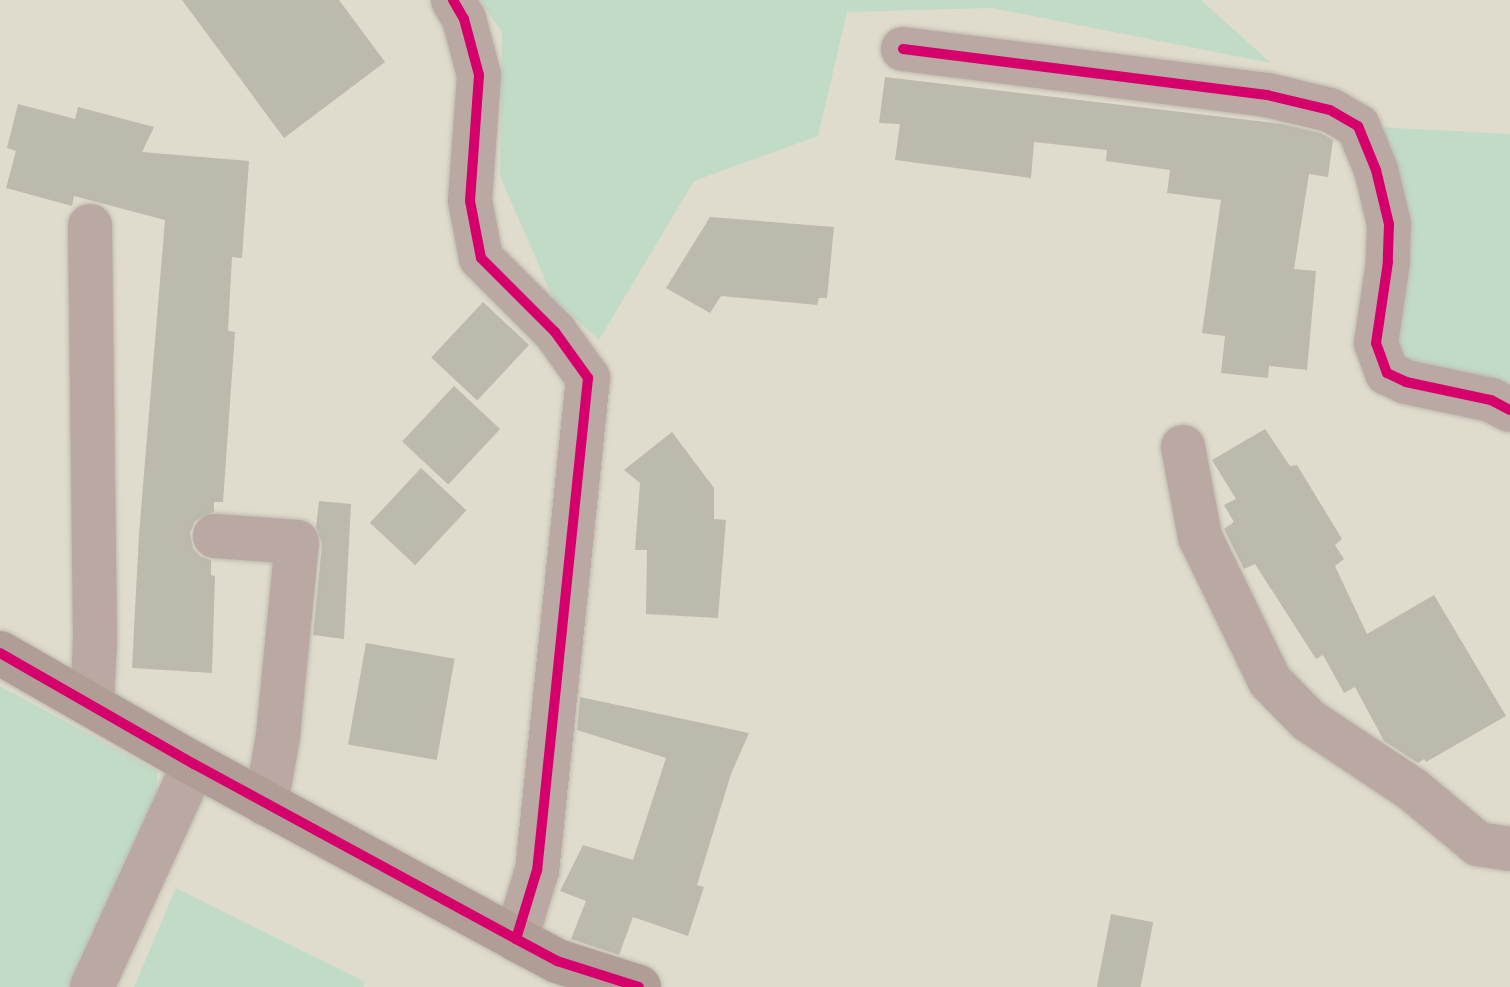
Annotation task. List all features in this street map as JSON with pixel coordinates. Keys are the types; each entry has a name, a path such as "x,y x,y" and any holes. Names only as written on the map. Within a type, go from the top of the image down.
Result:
{"street":[{"path":"453,0 464,19 479,75 470,201 481,258 555,332 588,378 537,870 516,939"},
{"path":"903,49 1267,95 1330,110 1358,126 1376,170 1389,224 1388,262 1376,343 1387,373 1406,382 1491,400 1510,410"},
{"path":"90,226 95,640 92,705"},
{"path":"1183,447 1200,537 1270,681 1308,720 1412,789 1478,844 1510,847 1510,855"},
{"path":"215,536 297,542 278,736 266,804"},
{"path":"0,653 266,804 516,939 553,974 639,987"},
{"path":"92,987 194,764"}],"green space":[{"path":"480,0 1201,0 1271,63 992,8 847,12 818,136 694,181 599,340 553,298 500,176 502,32"},
{"path":"1358,126 1510,134 1510,411 1387,373"},
{"path":"0,686 157,771 157,797 75,987 0,987"},
{"path":"176,888 365,982 363,987 134,987"}],"building":[{"path":"182,0 339,0 385,62 284,138"},
{"path":"885,77 1283,124 1321,133 1333,140 1328,177 1309,174 1294,269 1316,271 1307,370 1269,366 1268,378 1221,373 1225,336 1202,333 1221,200 1167,193 1170,170 1106,161 1107,150 1034,142 1031,178 895,160 900,124 879,123"},
{"path":"18,104 75,119 78,107 154,127 142,152 249,161 242,258 232,257 228,331 235,332 223,502 214,502 214,512 195,521 190,533 193,548 200,556 211,560 211,575 215,576 212,673 132,668 139,534 165,220 74,196 72,206 6,188 16,151 7,148"},
{"path":"710,217 834,227 827,298 819,298 817,305 721,296 710,313 666,288"},
{"path":"483,302 529,345 477,401 431,358"},
{"path":"454,386 500,429 448,485 402,442"},
{"path":"1265,429 1290,466 1297,465 1342,539 1335,545 1344,559 1335,566 1367,634 1434,595 1506,716 1426,762 1424,759 1418,763 1384,741 1355,687 1344,693 1323,655 1316,659 1255,564 1244,569 1224,529 1234,522 1224,505 1236,499 1212,460"},
{"path":"672,432 714,488 714,519 726,520 718,618 646,614 647,550 635,550 640,483 624,470"},
{"path":"421,468 466,510 415,565 370,523"},
{"path":"319,501 351,504 344,639 313,635 322,544 316,527"},
{"path":"366,643 455,659 437,760 348,744"},
{"path":"580,697 749,733 731,774 697,885 704,887 688,936 633,917 619,955 571,939 586,901 560,891 583,845 633,860 666,758 577,730"},
{"path":"1111,914 1153,922 1141,987 1097,987"}],"cycle path":[{"path":"453,0 464,19 479,75 470,201 481,258 555,332 588,378 537,870 516,939"},
{"path":"903,49 1267,95 1330,110 1358,126 1376,170 1389,224 1388,262 1376,343 1387,373 1406,382 1491,400 1510,410"},
{"path":"0,653 194,764 557,961 639,987"}]}
